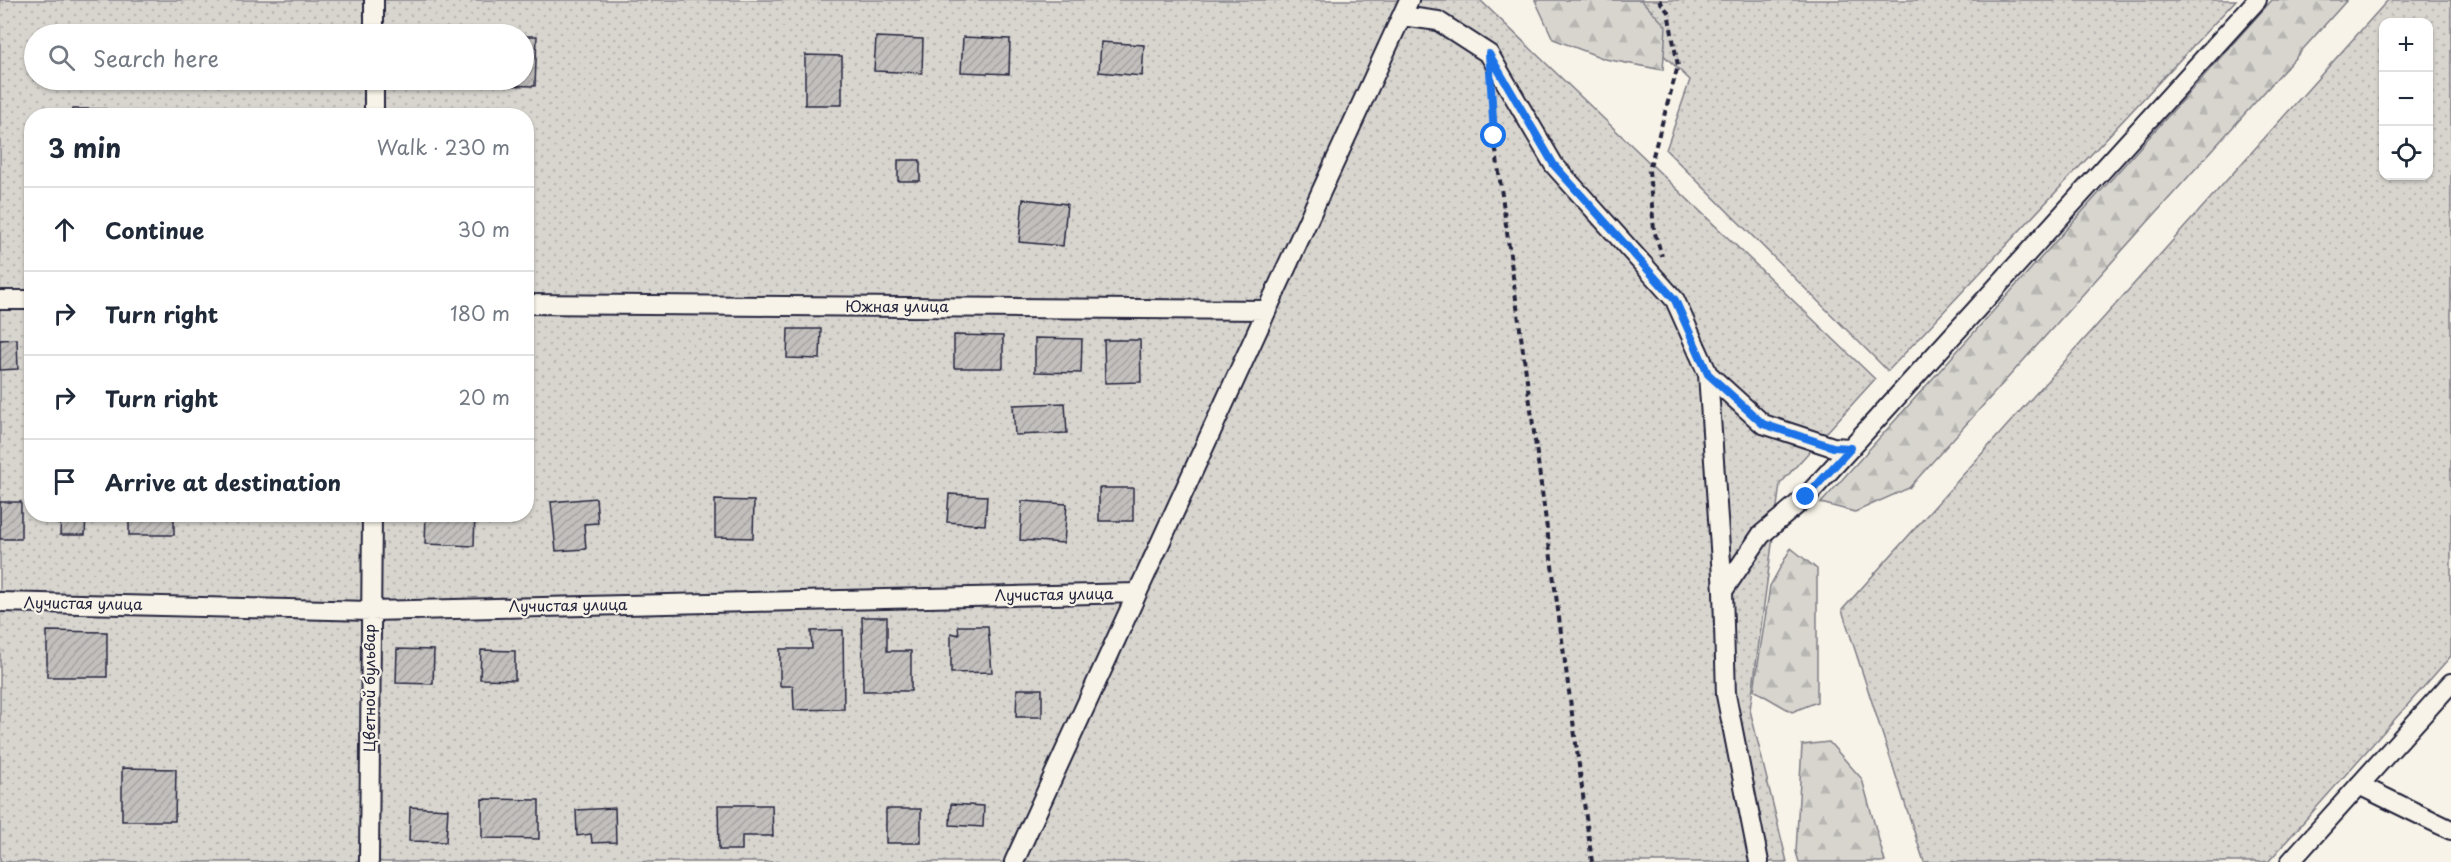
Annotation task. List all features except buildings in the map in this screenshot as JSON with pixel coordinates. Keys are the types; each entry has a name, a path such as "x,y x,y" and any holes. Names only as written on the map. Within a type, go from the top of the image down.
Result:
{"street":[{"path":"374,0 374,24"},
{"path":"1723,591 1761,535 1806,497 2257,0"},
{"path":"1014,862 1405,8 1438,21 1489,54 1554,165 1675,300 1708,374 1723,591 1726,695 1759,862"},
{"path":"374,90 374,108"},
{"path":"0,300 24,300"},
{"name":"Южная улица","path":"534,304 1267,310"},
{"path":"1708,374 1763,424 1833,447 1851,448"},
{"name":"Цветной бульвар","path":"369,862 372,522"},
{"name":"Лучистая улица","path":"0,602 371,611 1137,593"},
{"path":"2290,862 2451,683"},
{"path":"2359,785 2451,830"}],"path":[{"path":"1659,0 1668,12 1678,66 1649,170 1654,230 1663,260"},
{"path":"1491,89 1496,148 1592,862"}],"green space":[{"path":"0,0 1480,0 1875,379 1780,484 1750,710 1787,862 0,862"},
{"path":"1535,0 1641,0 1666,26 1663,70 1605,59 1553,39"},
{"path":"1605,0 2236,0 1888,371 1666,150 1690,80"},
{"path":"2272,0 2347,0 1909,488 1855,512 1821,503"},
{"path":"2388,0 2451,0 2451,656 2268,862 1924,862 1842,610"},
{"path":"1791,548 1817,569 1817,702 1792,712 1754,690 1770,586"},
{"path":"1829,742 1862,779 1885,862 1799,862 1796,852 1802,745"}],"route":[{"path":"1494,136 1489,54 1554,165 1675,300 1708,374 1763,424 1833,447 1851,448 1806,497"}]}
